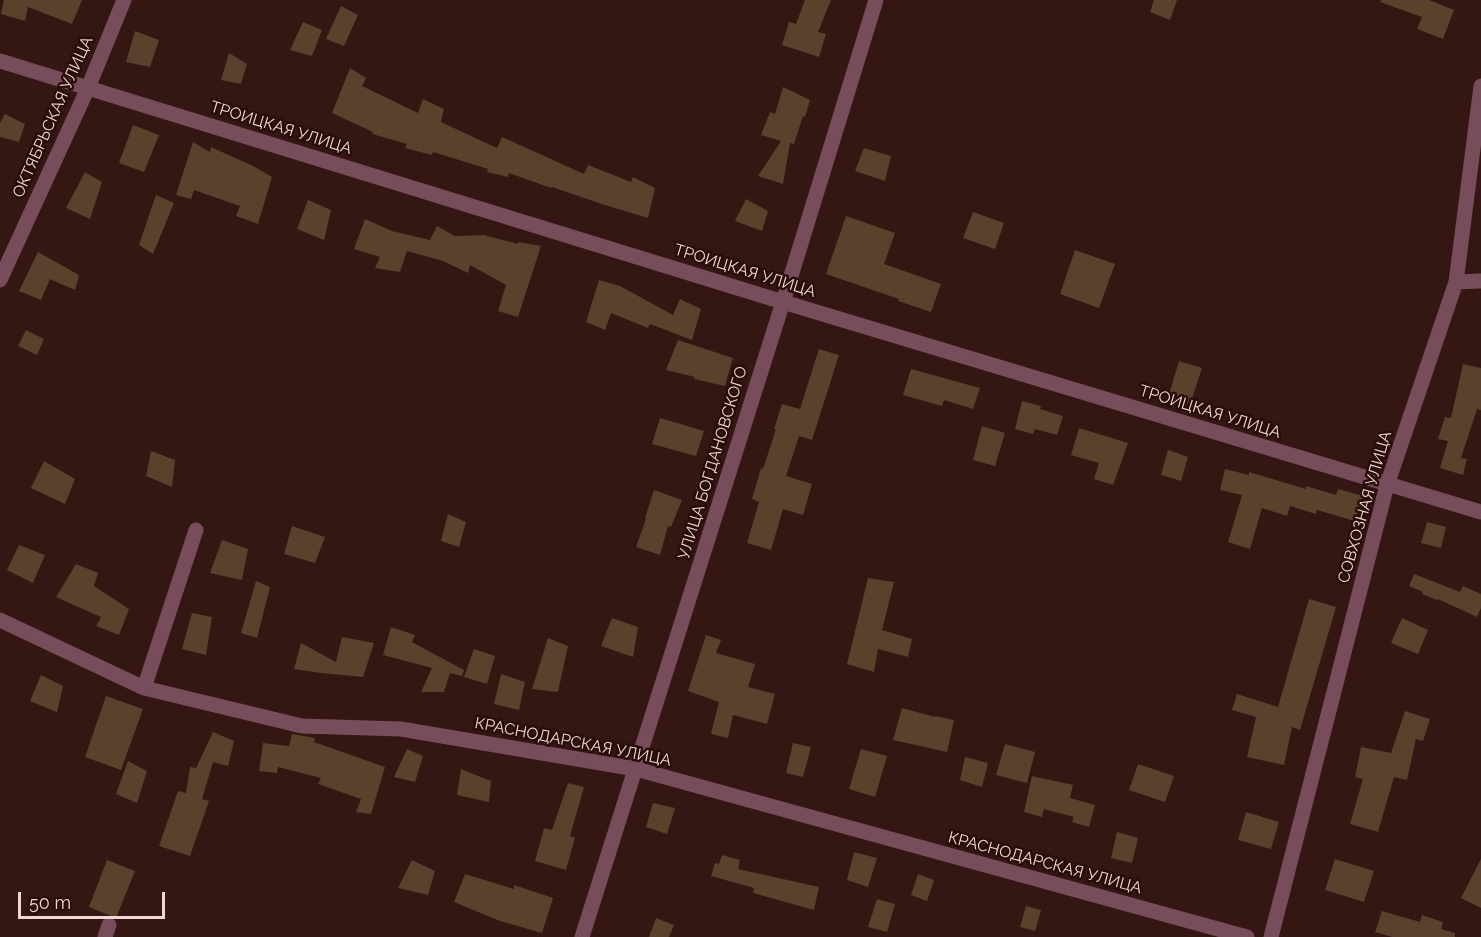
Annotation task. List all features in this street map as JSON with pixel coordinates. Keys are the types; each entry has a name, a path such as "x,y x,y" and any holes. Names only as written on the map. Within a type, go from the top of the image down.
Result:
{"street":[{"name":"ОКТЯБРЬСКАЯ УЛИЦА","path":"0,280 88,88 124,0"},
{"name":"УЛИЦА БОГДАНОВСКОГО","path":"582,937 876,0"},
{"name":"ТРОИЦКАЯ УЛИЦА","path":"0,61 783,302 1481,512"},
{"name":"СОВХОЗНАЯ УЛИЦА","path":"1271,937 1387,485 1456,282 1481,86"},
{"path":"1456,282 1481,281"},
{"path":"144,688 196,530"},
{"name":"КРАСНОДАРСКАЯ УЛИЦА","path":"0,620 144,688 302,726 401,729 636,769 1247,937"}],"building":[{"path":"4,0 82,0 72,24 28,7 25,21 1,14"},
{"path":"805,0 831,0 818,32 826,34 819,57 782,45 789,22 796,24"},
{"path":"1154,0 1177,0 1170,20 1150,12"},
{"path":"1381,0 1429,0 1454,10 1443,39 1417,29 1422,17 1380,2"},
{"path":"341,6 358,15 344,46 326,39"},
{"path":"303,22 322,30 312,56 290,50"},
{"path":"135,31 159,40 150,67 126,62"},
{"path":"229,53 247,64 241,84 221,80"},
{"path":"350,68 366,78 362,86 418,113 423,99 444,109 441,122 497,148 502,137 584,174 588,165 631,182 633,177 655,188 648,218 509,173 508,177 487,172 488,169 433,152 432,155 405,148 407,144 372,134 373,132 332,113"},
{"path":"783,87 810,100 794,144 790,143 783,184 758,176 781,141 761,135 770,112 775,114"},
{"path":"5,114 25,124 19,142 0,137 0,123"},
{"path":"133,125 159,135 144,172 119,163"},
{"path":"193,142 210,152 211,147 272,177 258,224 236,216 240,206 194,190 191,199 176,195"},
{"path":"864,148 891,156 885,181 855,171"},
{"path":"85,172 102,182 90,219 66,208"},
{"path":"156,195 174,203 153,254 139,245"},
{"path":"746,199 768,211 762,231 735,221"},
{"path":"308,200 331,210 324,240 297,229"},
{"path":"973,212 1004,223 995,249 963,238"},
{"path":"846,216 895,233 884,264 941,284 931,312 826,274"},
{"path":"365,219 392,231 430,240 437,226 455,236 484,235 518,244 518,242 541,246 518,317 498,311 506,285 470,265 468,273 443,261 407,251 400,272 375,268 380,257 354,249"},
{"path":"1075,250 1115,264 1099,308 1060,294"},
{"path":"38,252 79,275 75,290 50,279 41,300 19,291"},
{"path":"599,280 620,286 673,315 680,299 701,309 692,340 650,324 648,328 611,313 605,330 586,322"},
{"path":"26,330 44,339 37,355 18,346"},
{"path":"678,340 733,358 725,386 666,370"},
{"path":"819,349 839,355 812,440 799,436 786,476 812,484 803,515 783,509 771,550 747,543 759,502 752,499 776,429 774,429 782,404 800,409"},
{"path":"1179,361 1202,368 1190,405 1168,398"},
{"path":"1463,364 1481,368 1481,410 1477,409 1461,458 1467,459 1463,475 1440,468 1448,441 1438,439 1445,417 1451,418"},
{"path":"911,369 980,388 973,409 944,400 942,406 903,395"},
{"path":"1022,401 1041,406 1040,409 1063,416 1057,435 1035,429 1033,434 1015,429"},
{"path":"660,418 704,431 696,456 652,444"},
{"path":"982,426 1005,433 995,466 973,460"},
{"path":"1079,428 1128,443 1113,485 1094,479 1099,463 1071,455"},
{"path":"1168,450 1188,457 1181,481 1161,475"},
{"path":"151,451 175,460 172,487 146,476"},
{"path":"44,461 75,479 65,504 31,488"},
{"path":"1225,469 1249,475 1249,472 1306,489 1306,486 1336,495 1338,489 1363,496 1355,521 1317,510 1316,514 1290,506 1287,516 1262,508 1250,549 1228,542 1242,495 1220,490"},
{"path":"654,490 682,500 671,527 668,526 660,555 636,547"},
{"path":"448,514 466,522 459,547 441,541"},
{"path":"1427,522 1446,527 1441,548 1421,543"},
{"path":"292,526 325,537 315,563 284,554"},
{"path":"222,540 248,549 242,580 210,573"},
{"path":"19,545 45,555 33,583 7,570"},
{"path":"76,564 98,573 94,586 129,609 119,635 96,626 101,617 56,597"},
{"path":"1414,574 1460,592 1463,586 1481,594 1481,608 1477,617 1422,594 1423,592 1409,586"},
{"path":"868,578 894,582 882,630 912,639 908,657 878,649 874,672 847,664"},
{"path":"256,581 270,587 257,638 241,633"},
{"path":"1309,599 1336,607 1300,730 1292,727 1284,765 1247,757 1256,717 1232,710 1237,694 1278,707"},
{"path":"192,613 212,617 206,655 182,649"},
{"path":"612,618 638,627 633,657 601,646"},
{"path":"1402,618 1428,630 1418,654 1391,643"},
{"path":"391,627 415,635 412,642 464,670 462,676 450,673 444,692 421,692 432,668 383,655"},
{"path":"706,635 721,640 716,653 755,664 748,687 775,694 767,724 733,715 728,738 711,734 719,702 688,691"},
{"path":"342,637 374,643 363,677 294,669 301,643 336,662"},
{"path":"548,638 568,646 558,692 532,689"},
{"path":"474,649 495,656 487,684 464,677"},
{"path":"501,674 525,682 519,710 494,704"},
{"path":"41,675 63,686 57,712 30,701"},
{"path":"106,696 143,709 121,770 85,757"},
{"path":"902,708 954,720 947,752 893,740"},
{"path":"1405,711 1430,719 1423,741 1416,739 1407,780 1394,777 1378,832 1350,824 1363,779 1355,777 1361,747 1391,753"},
{"path":"213,732 234,741 228,766 213,762 202,799 209,801 190,856 159,846 178,791 186,793 190,767 196,768"},
{"path":"292,734 315,738 314,742 385,767 371,814 356,812 361,799 318,784 321,778 278,767 277,773 259,771 263,743 289,746"},
{"path":"793,743 811,747 803,777 786,773"},
{"path":"1005,744 1035,752 1027,783 996,775"},
{"path":"407,749 423,756 415,782 394,777"},
{"path":"861,749 887,756 875,797 849,789"},
{"path":"965,757 988,763 982,787 960,780"},
{"path":"128,761 147,771 137,803 116,794"},
{"path":"1138,764 1174,776 1165,802 1129,790"},
{"path":"461,769 491,781 489,802 457,795"},
{"path":"1032,776 1073,785 1070,798 1095,805 1089,827 1072,822 1074,817 1044,809 1042,817 1024,812"},
{"path":"568,783 584,787 570,836 575,838 566,870 535,861 544,828 552,830"},
{"path":"653,803 675,808 667,834 646,827"},
{"path":"1246,812 1279,822 1271,849 1238,840"},
{"path":"1117,832 1138,838 1132,863 1111,858"},
{"path":"854,852 877,858 868,887 847,880"},
{"path":"722,855 740,860 738,869 819,887 814,910 753,893 754,888 711,876 715,863 719,864"},
{"path":"1335,859 1374,871 1364,902 1325,890"},
{"path":"1481,859 1481,908 1461,898"},
{"path":"107,860 135,871 116,918 89,907"},
{"path":"412,860 435,871 428,895 398,888"},
{"path":"465,874 514,889 514,885 553,898 542,933 500,921 454,902"},
{"path":"918,874 934,880 927,901 911,895"},
{"path":"877,899 895,904 887,932 868,927"},
{"path":"1026,906 1041,910 1035,931 1020,927"},
{"path":"1382,911 1420,922 1422,915 1443,922 1441,929 1455,933 1455,937 1392,937 1375,932"},
{"path":"656,918 674,925 669,937 649,937"}]}
